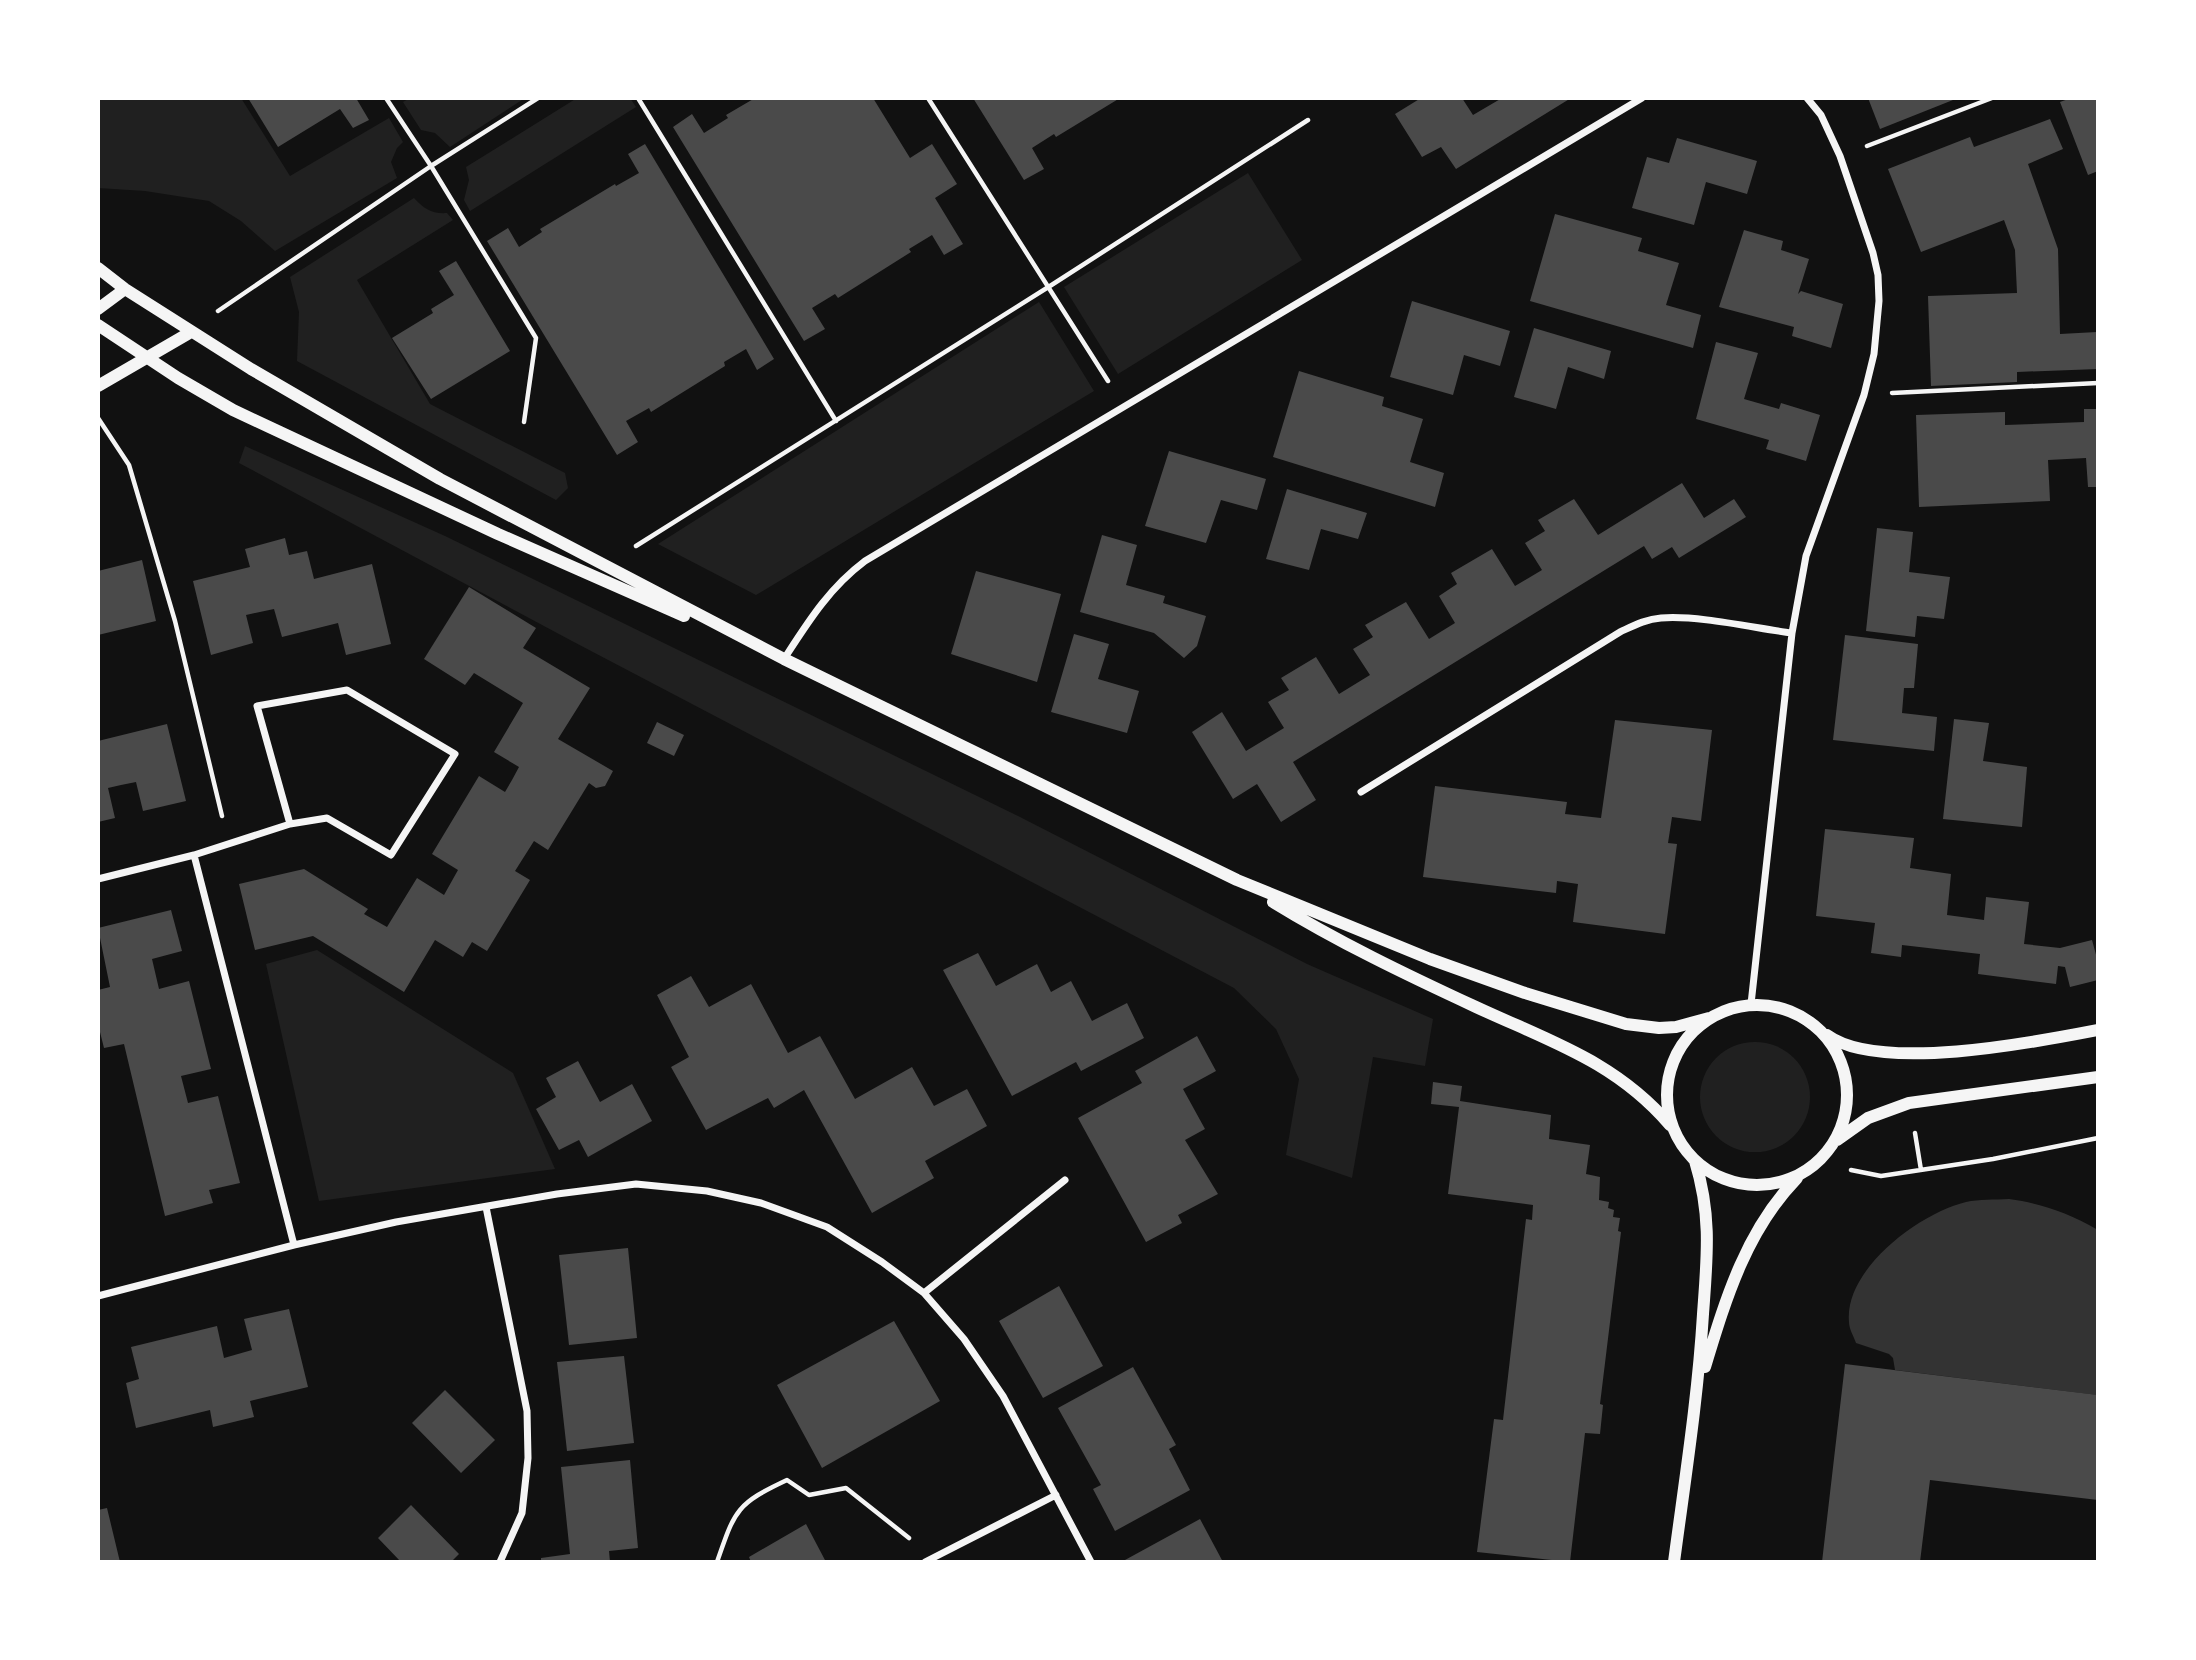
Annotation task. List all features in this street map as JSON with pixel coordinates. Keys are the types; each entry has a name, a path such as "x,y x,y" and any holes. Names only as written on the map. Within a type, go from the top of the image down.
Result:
{"street":[{"path":"784,659 814,610 828,593 866,561 1642,98"},
{"path":"1751,1004 1792,633 1806,556 1864,395 1877,330 1878,275 1873,253 1840,156 1821,115 1807,98"},
{"path":"98,268 191,332 428,472 784,659 1237,880 1430,959 1525,993 1626,1024 1659,1028 1684,1025 1751,1004 1772,1006 1792,1012 1844,1045 1881,1052 1982,1049 2098,1030"},
{"path":"98,309 125,289"},
{"path":"98,325 147,359 233,410 486,528 784,659"},
{"path":"98,386 191,332"},
{"path":"1361,792 1620,632 1640,623 1660,618 1682,618 1792,633"},
{"path":"98,879 194,855 290,824 327,818 391,855 455,754 347,690 257,706 290,824"},
{"path":"194,855 294,1245"},
{"path":"1237,880 1365,955 1602,1065 1641,1095 1674,1129"},
{"path":"1709,1018 1686,1038 1671,1067 1666,1098 1674,1129 1685,1149 1695,1160 1719,1177 1747,1184 1776,1183 1803,1172"},
{"path":"1818,1029 1833,1046 1846,1078 1845,1112 1832,1144"},
{"path":"1698,1391 1723,1308 1741,1261 1769,1210 1832,1144 1868,1118 1909,1103 2098,1077"},
{"path":"1674,1562 1698,1391 1709,1228 1705,1196 1695,1160"},
{"path":"924,1293 1065,1180"},
{"path":"98,1296 294,1245 396,1222 557,1194 636,1184 708,1191 761,1203 827,1227 924,1293 964,1339 1003,1396 1091,1562"},
{"path":"486,1207 527,1411 528,1458 522,1513 500,1562"},
{"path":"925,1562 1056,1494"}],"path":[{"path":"386,98 431,166 536,338 524,422"},
{"path":"191,332 211,315 431,166 538,98"},
{"path":"638,98 836,421"},
{"path":"928,98 1124,406"},
{"path":"1840,156 1992,98"},
{"path":"605,565 1050,286 1308,120"},
{"path":"1864,395 2098,383"},
{"path":"98,418 129,465 175,621 228,844"},
{"path":"1881,1176 1993,1159 2098,1138"},
{"path":"717,1562 724,1539 744,1504 788,1480 809,1495 846,1488 934,1557"}],"shaded area":[{"path":"98,98 241,98 290,176 389,118 403,142 391,162 397,178 275,251 241,221 209,201 145,191 98,188"},
{"path":"410,98 525,98 450,147 435,133 421,130 403,102"},
{"path":"577,98 630,98 636,107 470,211 464,200 469,180 466,167"},
{"path":"1248,173 1302,260 1118,374 1064,287"},
{"path":"414,198 429,210 447,213 453,220 357,280 430,404 565,473 568,488 556,500 297,361 299,312 290,277"},
{"path":"1039,302 1094,391 756,595 658,544"},
{"path":"245,446 445,536 1020,817 1307,964 1433,1019 1425,1066 1373,1057 1352,1178 1286,1155 1299,1079 1276,1029 1234,988 239,463"},
{"path":"317,950 513,1073 555,1169 319,1201 266,964"},
{"path":"1755,1042 1776,1046 1794,1058 1806,1076 1810,1097 1806,1118 1794,1136 1776,1148 1755,1152 1734,1148 1716,1136 1704,1118 1700,1097 1704,1076 1716,1058 1734,1046"},
{"path":"2009,1199 2055,1210 2098,1230 2097,1395 1895,1370 1893,1358 1889,1354 1856,1343 1849,1325 1851,1302 1859,1282 1888,1246 1907,1231 1948,1208 1971,1201"}],"building":[{"path":"248,98 356,98 369,120 353,128 340,109 278,147"},
{"path":"755,98 873,98 910,158 932,144 957,184 935,198 963,244 944,255 932,235 909,249 911,252 838,298 835,294 812,308 825,329 804,341 673,127 692,114 704,133 728,118 726,115"},
{"path":"973,98 1120,98 1056,137 1054,134 1032,148 1044,169 1024,180"},
{"path":"1421,98 1462,98 1473,115 1502,98 1571,98 1456,169 1441,147 1422,157 1395,114"},
{"path":"1868,98 1958,98 1880,129"},
{"path":"2071,98 2098,98 2098,171 2088,175 2060,102"},
{"path":"2050,119 2063,149 2028,164 2058,249 2060,334 2097,332 2098,369 2017,372 2017,382 1931,386 1928,296 2017,293 2015,250 2004,220 1921,252 1888,169 1970,137 1974,147"},
{"path":"1677,138 1757,161 1747,194 1706,182 1694,225 1632,208 1647,157 1669,163"},
{"path":"645,144 774,359 757,370 746,349 724,362 725,366 651,412 649,408 626,421 638,442 617,455 487,241 508,228 519,247 542,232 540,229 615,184 616,186 639,173 628,154"},
{"path":"1555,214 1642,238 1638,251 1679,263 1666,305 1701,315 1693,348 1530,301"},
{"path":"1744,230 1783,241 1781,250 1809,259 1798,294 1801,291 1843,304 1831,348 1792,336 1794,327 1719,307"},
{"path":"456,261 510,351 431,399 392,338 433,313 431,309 454,295 439,271"},
{"path":"1412,301 1510,331 1500,366 1464,355 1453,395 1390,377"},
{"path":"1534,328 1611,351 1604,379 1568,367 1556,409 1514,397"},
{"path":"1716,342 1758,353 1744,399 1779,409 1781,403 1820,415 1806,461 1766,449 1769,440 1696,419"},
{"path":"1299,371 1384,397 1382,406 1423,419 1410,462 1444,473 1435,507 1273,457"},
{"path":"2084,409 2098,409 2098,487 2088,487 2086,458 2048,460 2050,501 1919,507 1916,415 2005,412 2005,425 2084,422"},
{"path":"1169,451 1266,479 1257,510 1221,500 1206,543 1145,526"},
{"path":"1682,483 1704,518 1734,499 1746,517 1679,558 1672,547 1652,559 1644,546 1293,762 1316,800 1281,822 1257,784 1233,799 1192,732 1222,712 1246,751 1284,728 1268,702 1289,690 1281,678 1316,657 1339,694 1370,675 1353,649 1373,637 1365,625 1406,602 1429,639 1455,623 1439,596 1457,584 1451,573 1492,549 1515,586 1542,570 1525,543 1545,531 1538,520 1574,499 1598,535"},
{"path":"1287,489 1367,513 1358,539 1321,529 1309,570 1266,559"},
{"path":"1877,528 1913,532 1909,572 1950,577 1944,619 1917,616 1915,637 1866,631"},
{"path":"1102,535 1137,545 1126,585 1165,596 1163,603 1206,616 1197,646 1184,658 1154,633 1080,612"},
{"path":"285,538 289,555 307,551 314,579 372,564 391,644 346,655 338,623 282,637 274,609 246,615 253,643 211,655 193,581 250,567 245,549"},
{"path":"142,560 156,621 98,635 98,571"},
{"path":"976,571 1061,594 1037,682 951,654"},
{"path":"469,587 536,628 523,648 590,688 558,739 613,771 605,786 596,788 589,783 548,850 534,841 515,871 530,880 487,951 472,942 463,957 435,940 404,992 313,936 255,950 239,884 304,869 368,909 364,914 387,927 417,878 444,895 458,870 432,854 479,776 505,792 519,767 494,752 523,703 474,673 465,685 424,659"},
{"path":"1074,634 1109,644 1098,679 1139,691 1127,733 1051,712"},
{"path":"1845,635 1918,644 1914,688 1904,688 1902,713 1937,717 1934,751 1833,740"},
{"path":"1954,719 1989,723 1983,761 2027,767 2022,827 1943,819"},
{"path":"1615,720 1712,730 1701,821 1672,817 1668,843 1677,844 1665,934 1573,922 1578,884 1557,881 1556,893 1423,877 1435,786 1567,802 1565,814 1601,818"},
{"path":"657,722 684,735 674,756 647,743"},
{"path":"167,724 186,801 143,811 136,782 108,788 115,818 98,822 98,741"},
{"path":"1825,829 1914,838 1910,868 1951,874 1947,915 1984,920 1986,897 2029,902 2024,944 2060,948 2092,940 2098,962 2098,980 2070,987 2065,967 2058,966 2056,984 1978,974 1980,954 1902,945 1901,957 1871,953 1875,923 1816,916"},
{"path":"171,910 182,951 152,959 159,989 189,981 211,1069 181,1076 188,1103 218,1096 240,1183 209,1190 213,1203 165,1216 124,1044 104,1048 98,1024 98,990 110,987 98,928"},
{"path":"978,953 996,986 1037,964 1051,992 1071,981 1092,1021 1127,1003 1144,1038 1081,1071 1076,1062 1012,1096 943,970"},
{"path":"691,976 709,1007 751,984 788,1053 820,1036 855,1099 912,1067 934,1106 967,1089 987,1126 925,1161 934,1178 872,1213 804,1090 774,1108 768,1098 706,1130 671,1067 689,1057 657,995"},
{"path":"1197,1036 1216,1071 1183,1089 1205,1129 1185,1140 1218,1194 1178,1215 1182,1223 1146,1242 1078,1118 1142,1083 1135,1071"},
{"path":"578,1061 600,1102 632,1084 652,1121 588,1157 579,1140 559,1150 536,1109 556,1097 546,1078"},
{"path":"1433,1082 1462,1086 1460,1101 1551,1115 1549,1139 1590,1145 1586,1174 1600,1177 1599,1200 1609,1202 1608,1208 1614,1210 1613,1217 1620,1218 1618,1231 1621,1232 1600,1404 1603,1405 1600,1434 1585,1433 1570,1562 1477,1552 1494,1419 1503,1420 1526,1219 1532,1220 1533,1205 1448,1194 1459,1107 1431,1104"},
{"path":"628,1248 637,1338 569,1345 559,1255"},
{"path":"1059,1286 1103,1366 1043,1398 999,1321"},
{"path":"289,1309 308,1387 250,1401 254,1417 213,1427 210,1410 136,1428 126,1383 139,1379 131,1347 217,1326 224,1358 252,1350 244,1319"},
{"path":"894,1321 940,1401 822,1468 777,1385"},
{"path":"624,1356 634,1443 567,1451 557,1362"},
{"path":"1845,1364 2098,1395 2098,1500 1930,1480 1920,1562 1822,1562"},
{"path":"1133,1367 1176,1445 1169,1449 1190,1490 1115,1531 1093,1489 1101,1485 1058,1408"},
{"path":"445,1390 495,1440 461,1473 412,1423"},
{"path":"630,1460 638,1548 609,1551 610,1562 541,1562 541,1558 570,1554 561,1467"},
{"path":"411,1505 459,1554 451,1562 401,1562 378,1538"},
{"path":"107,1508 120,1562 98,1562 98,1510"},
{"path":"1200,1519 1223,1562 1126,1562 1125,1560"},
{"path":"806,1524 826,1562 751,1562 749,1557"}]}
